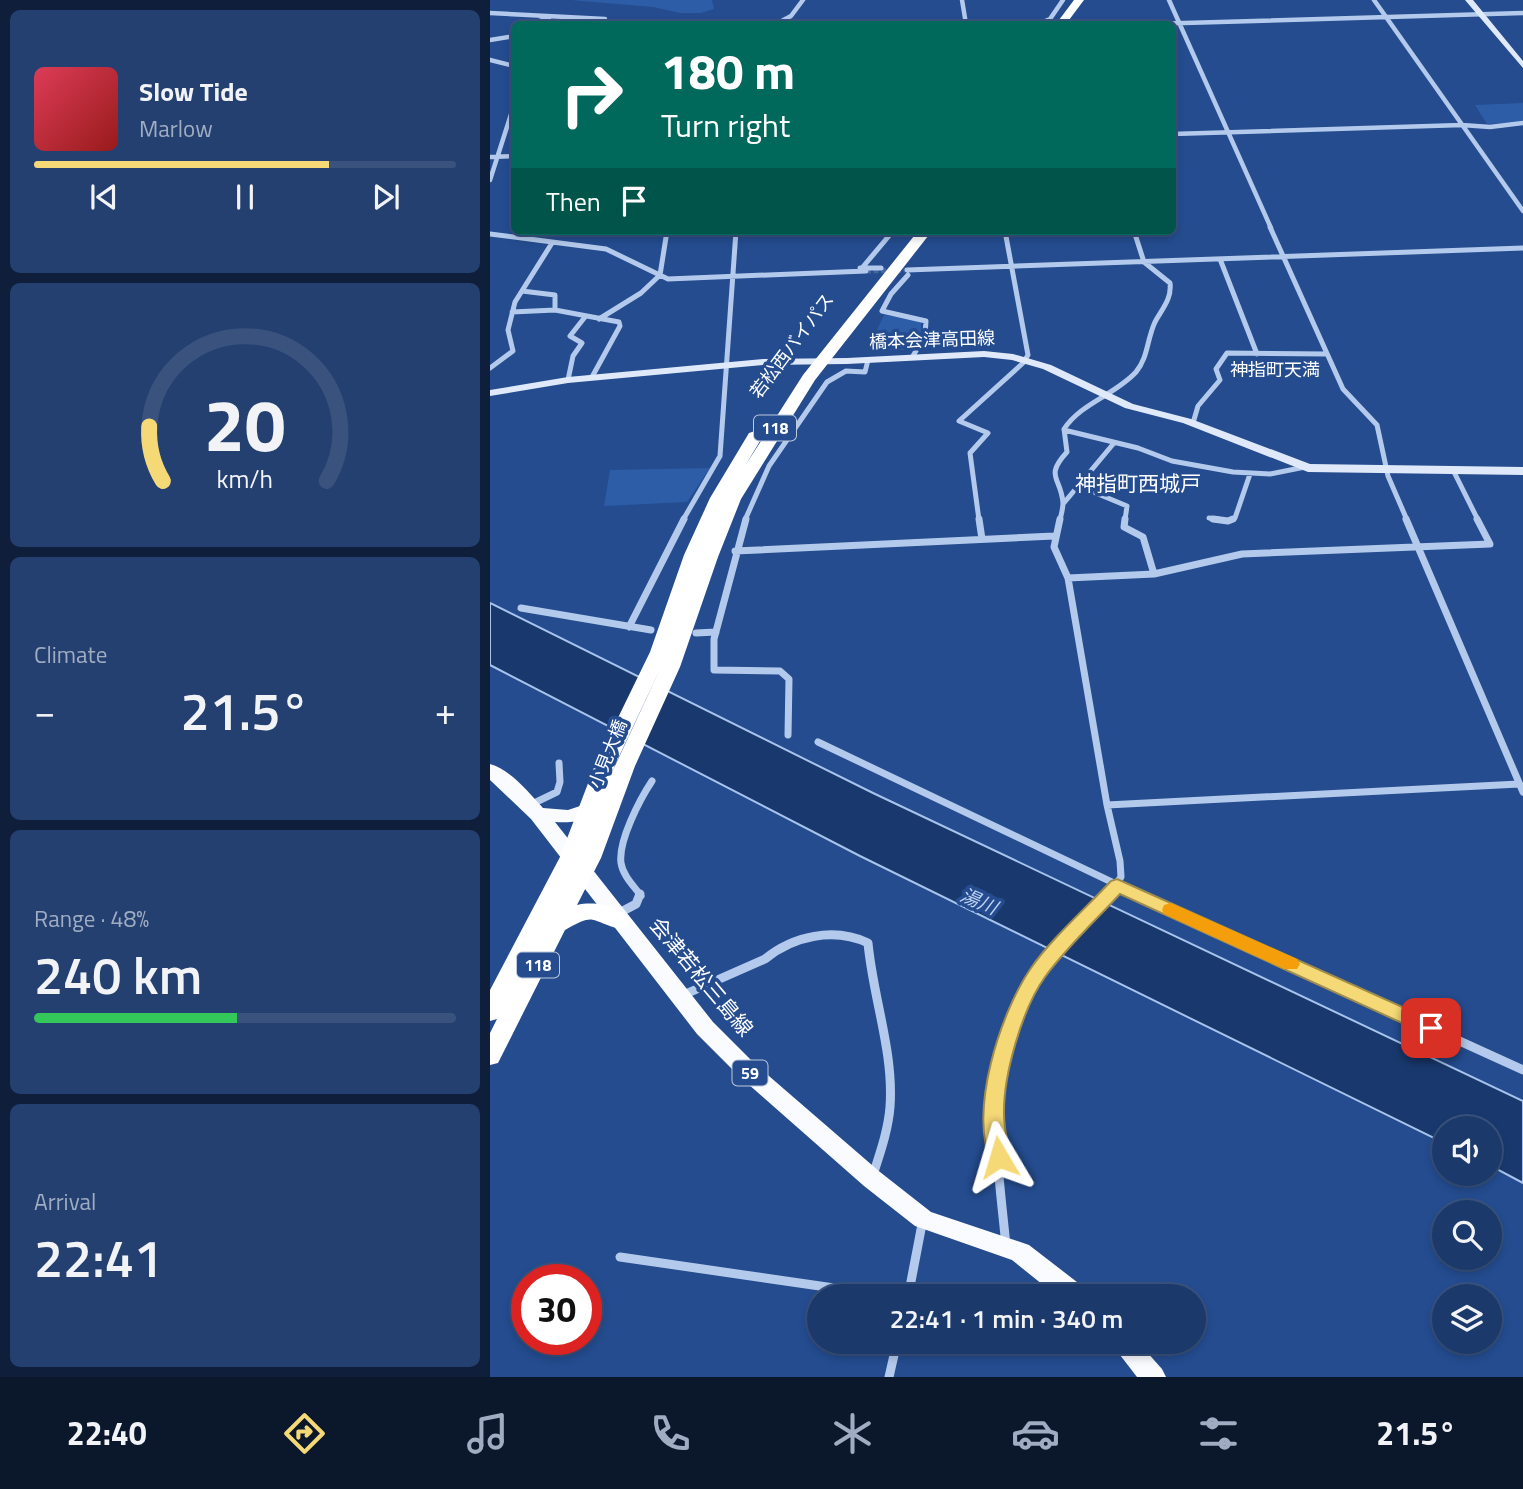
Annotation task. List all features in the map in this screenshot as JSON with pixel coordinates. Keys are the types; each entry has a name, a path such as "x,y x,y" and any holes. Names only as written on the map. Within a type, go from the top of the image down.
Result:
{"highway":[{"path":"1063,21 1079,0"},
{"path":"1074,21 1089,0"},
{"name":"若松西バイパス","path":"668,652 693,555 718,498 758,432 815,361 875,270 907,235"},
{"name":"若松西バイパス","path":"875,270 920,235"},
{"name":"小見大橋","path":"577,865 615,765 668,652"},
{"name":"小見大橋","path":"577,865 589,809 615,765"},
{"name":"118","path":"490,1056 559,924 577,865"},
{"name":"118","path":"490,1012 577,865"},
{"path":"559,924 577,912 592,910 606,912 617,918"}],"main road":[{"path":"1469,0 1523,66"},
{"name":"橋本会津高田線","path":"490,393 592,377 728,365 977,353 1026,359 1063,373 1137,409 1193,423 1305,467 1523,471"},
{"name":"会津若松三島線","path":"490,770 533,810 705,1028 747,1070 872,1179 923,1219 1006,1246 1046,1270 1062,1284"},
{"path":"533,810 570,817 589,809"},
{"path":"1133,1354 1153,1377"}],"street":[{"path":"782,21 791,16 803,0"},
{"path":"962,0 966,21"},
{"path":"1045,21 1050,19 1063,0"},
{"path":"1169,0 1343,389 1377,425 1387,470 1523,792"},
{"path":"1374,0 1523,211"},
{"path":"490,13 605,21"},
{"path":"1179,24 1523,13"},
{"path":"539,21 553,16"},
{"path":"490,41 497,37 511,36"},
{"path":"490,60 511,65"},
{"path":"490,180 511,115"},
{"path":"1176,134 1462,125 1490,127 1523,123"},
{"path":"490,157 511,156"},
{"path":"490,234 606,249 668,279 734,274 875,270 907,272 1523,248"},
{"path":"538,240 539,235"},
{"path":"598,319 641,293 660,275 666,235"},
{"path":"628,627 671,541 719,458 736,235"},
{"path":"875,270 891,235"},
{"path":"982,539 970,453 988,433 959,421 1026,359 1026,340 1006,235"},
{"path":"1064,430 1079,414 1108,396 1137,371 1147,357 1150,334 1171,295 1170,283 1144,262 1135,235"},
{"path":"490,368 513,351 508,330 512,312 552,243"},
{"path":"1220,259 1257,354"},
{"path":"907,272 882,311 926,321 925,335 913,356"},
{"path":"522,291 555,295 555,310"},
{"path":"512,312 555,310 620,324 592,377"},
{"path":"568,380 572,356 582,343 569,336 585,317"},
{"path":"1193,423 1198,407 1220,380 1216,369 1224,355 1327,354"},
{"path":"788,735 789,679 785,673 714,670 716,632 735,551 757,492 777,452 827,382 846,371 865,372 868,359"},
{"path":"1064,430 1150,451 1172,461 1250,474 1270,474 1305,467"},
{"path":"1063,504 1053,473 1056,463 1067,452 1064,430"},
{"path":"1006,1246 994,1115 995,1093 1009,1031 1027,988 1038,972 1117,885 1121,877 1068,578 1054,547 1054,536 1063,504 1114,443"},
{"path":"1068,578 1154,574 1242,554 1490,544 1453,470"},
{"path":"1209,518 1235,518 1250,474"},
{"path":"1079,486 1127,506 1124,527 1143,537 1154,574"},
{"path":"735,551 1054,536"},
{"path":"521,607 651,630"},
{"path":"696,632 716,632"},
{"path":"818,742 1117,885 1523,1070"},
{"path":"533,810 559,791 562,784 559,763"},
{"path":"617,918 640,899 641,895 627,877 621,858 645,791 652,781"},
{"path":"1107,805 1519,784"},
{"path":"680,996 765,959 774,949 785,944 832,934 860,938 868,943 871,979 889,1060 890,1108 885,1137 872,1179"},
{"path":"910,1284 923,1219"},
{"path":"620,1257 807,1284"},
{"path":"889,1377 894,1354"}],"shaded area":[{"path":"571,0 712,0 714,9 701,13 680,13 653,7"},
{"path":"1523,103 1523,122 1487,124 1475,105"},
{"path":"884,315 921,320 921,341 908,350 868,349"},
{"path":"710,468 687,502 604,506 610,470"}],"water":[{"name":"湯川","path":"490,603 873,793 1523,1101 1523,1183 1502,1172 1502,1116 1432,1116 1432,1137 860,856 490,665"}],"tunnel":[{"path":"866,271 907,270"}],"slow traffic":[{"path":"1171,910 1290,964"}],"district":[{"name":"神指町天満","path":"1275,370"},
{"name":"神指町西城戸","path":"1138,484"}],"route":[{"path":"999,1157 994,1115 995,1093 1009,1031 1027,988 1038,972 1117,885 1431,1028"}]}
